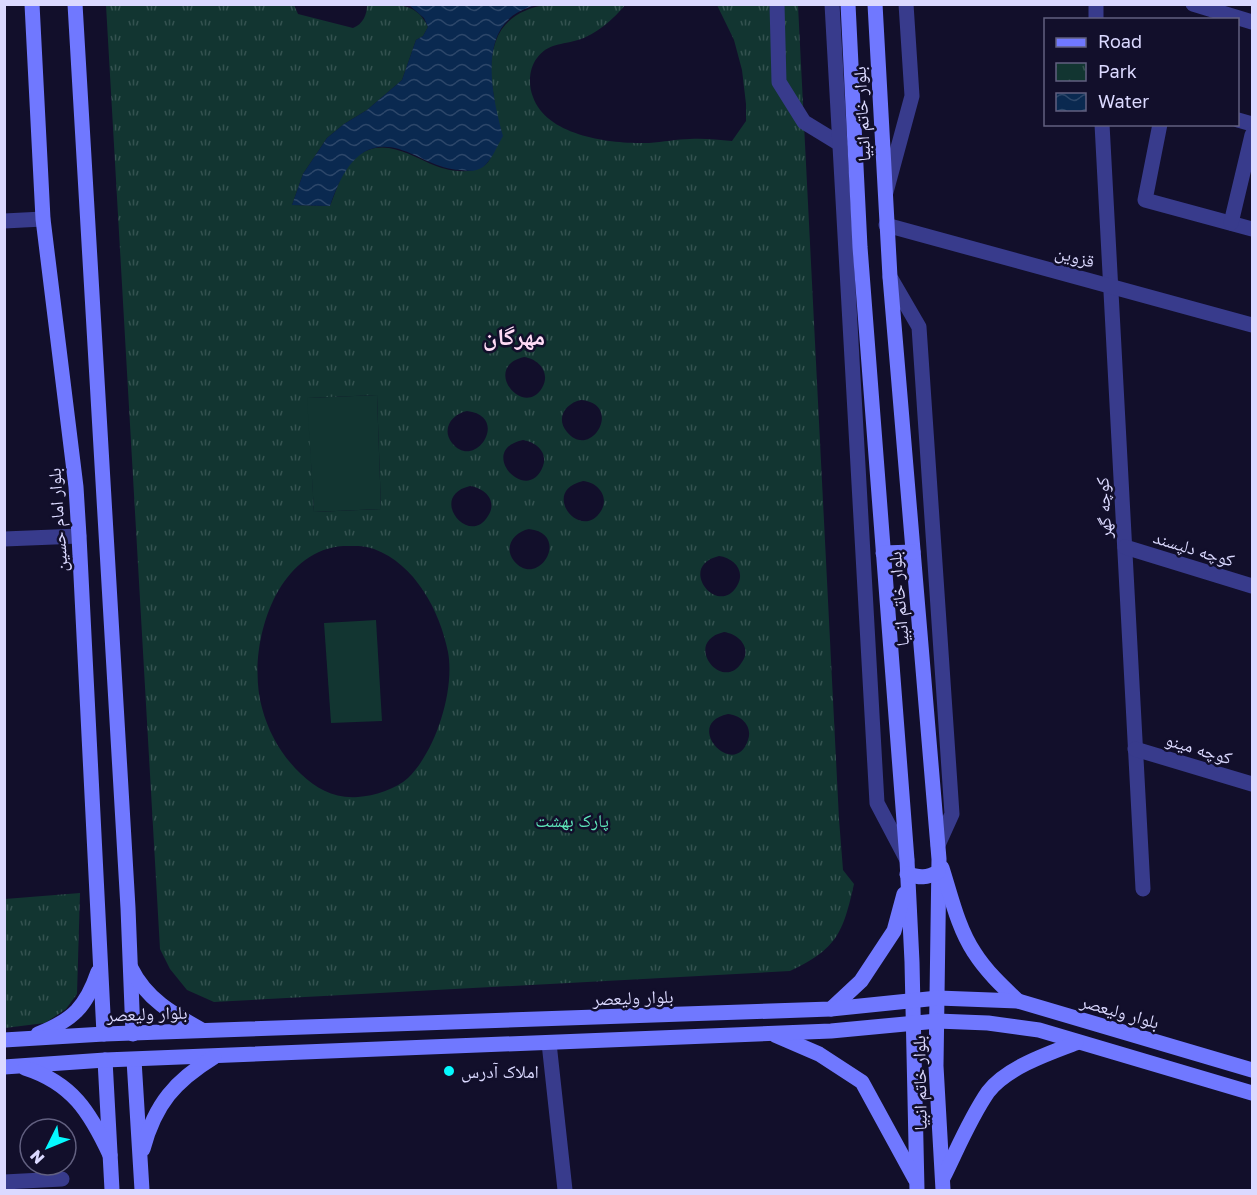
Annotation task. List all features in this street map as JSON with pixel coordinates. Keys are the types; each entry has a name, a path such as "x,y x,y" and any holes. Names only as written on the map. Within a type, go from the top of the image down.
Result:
{"main road":[{"name":"بلوار امام حسین","path":"32,4 43,219 76,487 104,1034"},
{"path":"75,4 133,1034"},
{"name":"بلوار خاتم انبیا","path":"848,4 860,247 907,871 916,1187"},
{"name":"بلوار خاتم انبیا","path":"875,4 886,225 939,859 936,1066 942,1186"},
{"path":"76,487 103,481"},
{"path":"884,553 913,552"},
{"path":"831,1009 861,981 894,931 907,871 919,878 929,877 939,859"},
{"path":"939,859 958,918 973,951 991,975 1018,1001"},
{"path":"23,1039 63,1023 80,1008 92,989 100,964"},
{"path":"130,966 138,982 151,997 169,1012 205,1031"},
{"name":"بلوار ولیعصر","path":"4,1040 104,1034 831,1009 938,998 1018,1001 1252,1070"},
{"path":"1034,1030 1032,1018 1040,1008"},
{"path":"12,1066 105,1060 831,1031 937,1021 988,1023 1034,1030 1252,1093"},
{"path":"772,1033 819,1054 862,1082 916,1187"},
{"path":"942,1186 989,1090 1014,1070 1076,1042"},
{"path":"140,1157 153,1119 166,1096 183,1078 214,1056"},
{"path":"105,1060 111,1191"},
{"path":"134,1060 142,1191"},
{"path":"12,1066 52,1079 73,1094 92,1119 110,1155"},
{"path":"916,1160 927,1150 941,1157"}],"street":[{"path":"777,4 779,82 804,122 840,144"},
{"path":"831,4 877,803 907,871"},
{"path":"885,198 912,96 906,4"},
{"path":"1193,4 1239,18"},
{"name":"کوچه گهر","path":"1102,126 1143,888"},
{"path":"1160,126 1145,200 1252,229"},
{"path":"1231,223 1252,135"},
{"path":"4,221 43,219"},
{"name":"قزوین","path":"886,225 1252,326"},
{"path":"890,277 920,327 952,814 939,859"},
{"path":"4,539 79,536"},
{"name":"کوچه دلپسند","path":"1125,548 1252,586"},
{"name":"کوچه مینو","path":"1135,749 1252,784"},
{"path":"549,1043 565,1191"},
{"path":"4,1182 62,1179"}],"green space":[{"name":"پارک بهشت","path":"549,4 625,5 610,21 591,34 578,40 556,45 541,53 532,67 530,87 541,111 566,129 600,139 649,143 680,139 732,141 746,121 742,70 734,40 717,5 798,5 839,819 843,870 854,884 846,915 836,938 828,947 790,971 214,1002 187,990 170,969 160,949 106,5 294,5 298,14 353,28 364,19 367,5 403,6 417,12 428,27 423,36 416,40 402,80 367,110 327,138 303,174 292,205 330,206 340,180 350,163 365,151 375,148 395,149 450,170 473,170 486,164 492,154 495,119 491,77 494,48 503,27 511,19 534,7","holes":["524,357 529,358 539,364 544,372 542,388 534,396 525,398 510,388 506,379 506,370 512,362","377,395 381,509 314,512 308,398","581,400 594,404 600,411 602,420 593,436 585,440 576,439 567,432 562,417 571,404","467,411 480,415 486,422 488,431 485,440 470,451 461,450 449,438 448,428 453,419","523,440 528,441 540,448 544,456 543,466 536,477 527,481 517,478 509,472 504,463 504,454 509,446","583,481 597,487 604,500 601,511 593,519 584,521 568,512 564,503 564,494 570,486","470,486 485,492 492,505 488,516 480,524 471,526 456,517 452,508 452,499 458,491","529,529 542,533 548,540 547,558 533,569 523,568 511,556 510,546 515,537","343,546 362,546 389,556 402,566 413,577 432,605 448,652 449,684 446,701 435,736 427,752 408,778 397,785 364,796 334,795 313,784 301,774 277,744 262,708 258,685 258,659 262,633 270,608 282,584 299,565 319,552","719,556 729,559 739,570 737,586 729,594 720,596 712,593 705,587 701,578 701,569 707,561","724,632 739,639 746,652 742,662 734,670 725,672 710,663 706,654 706,645 712,637","728,714 745,722 749,730 748,740 741,751 733,755 716,746 710,737 709,728 715,720"]},
{"path":"377,395 381,509 314,512 307,398"},
{"path":"376,620 382,721 331,723 324,623"},
{"path":"80,893 77,994 66,1009 45,1023 5,1028 5,899"}],"water":[{"path":"409,5 537,5 513,16 501,29 494,45 492,82 503,136 489,161 478,170 469,171 436,165 399,149 372,148 353,161 340,182 330,206 292,205 303,174 327,138 367,110 402,80 416,40 423,36 428,27 424,18"}],"place":[{"name":"املاک آدرس","path":"449,1071"}],"district":[{"name":"مهرگان","path":"514,335"}]}
